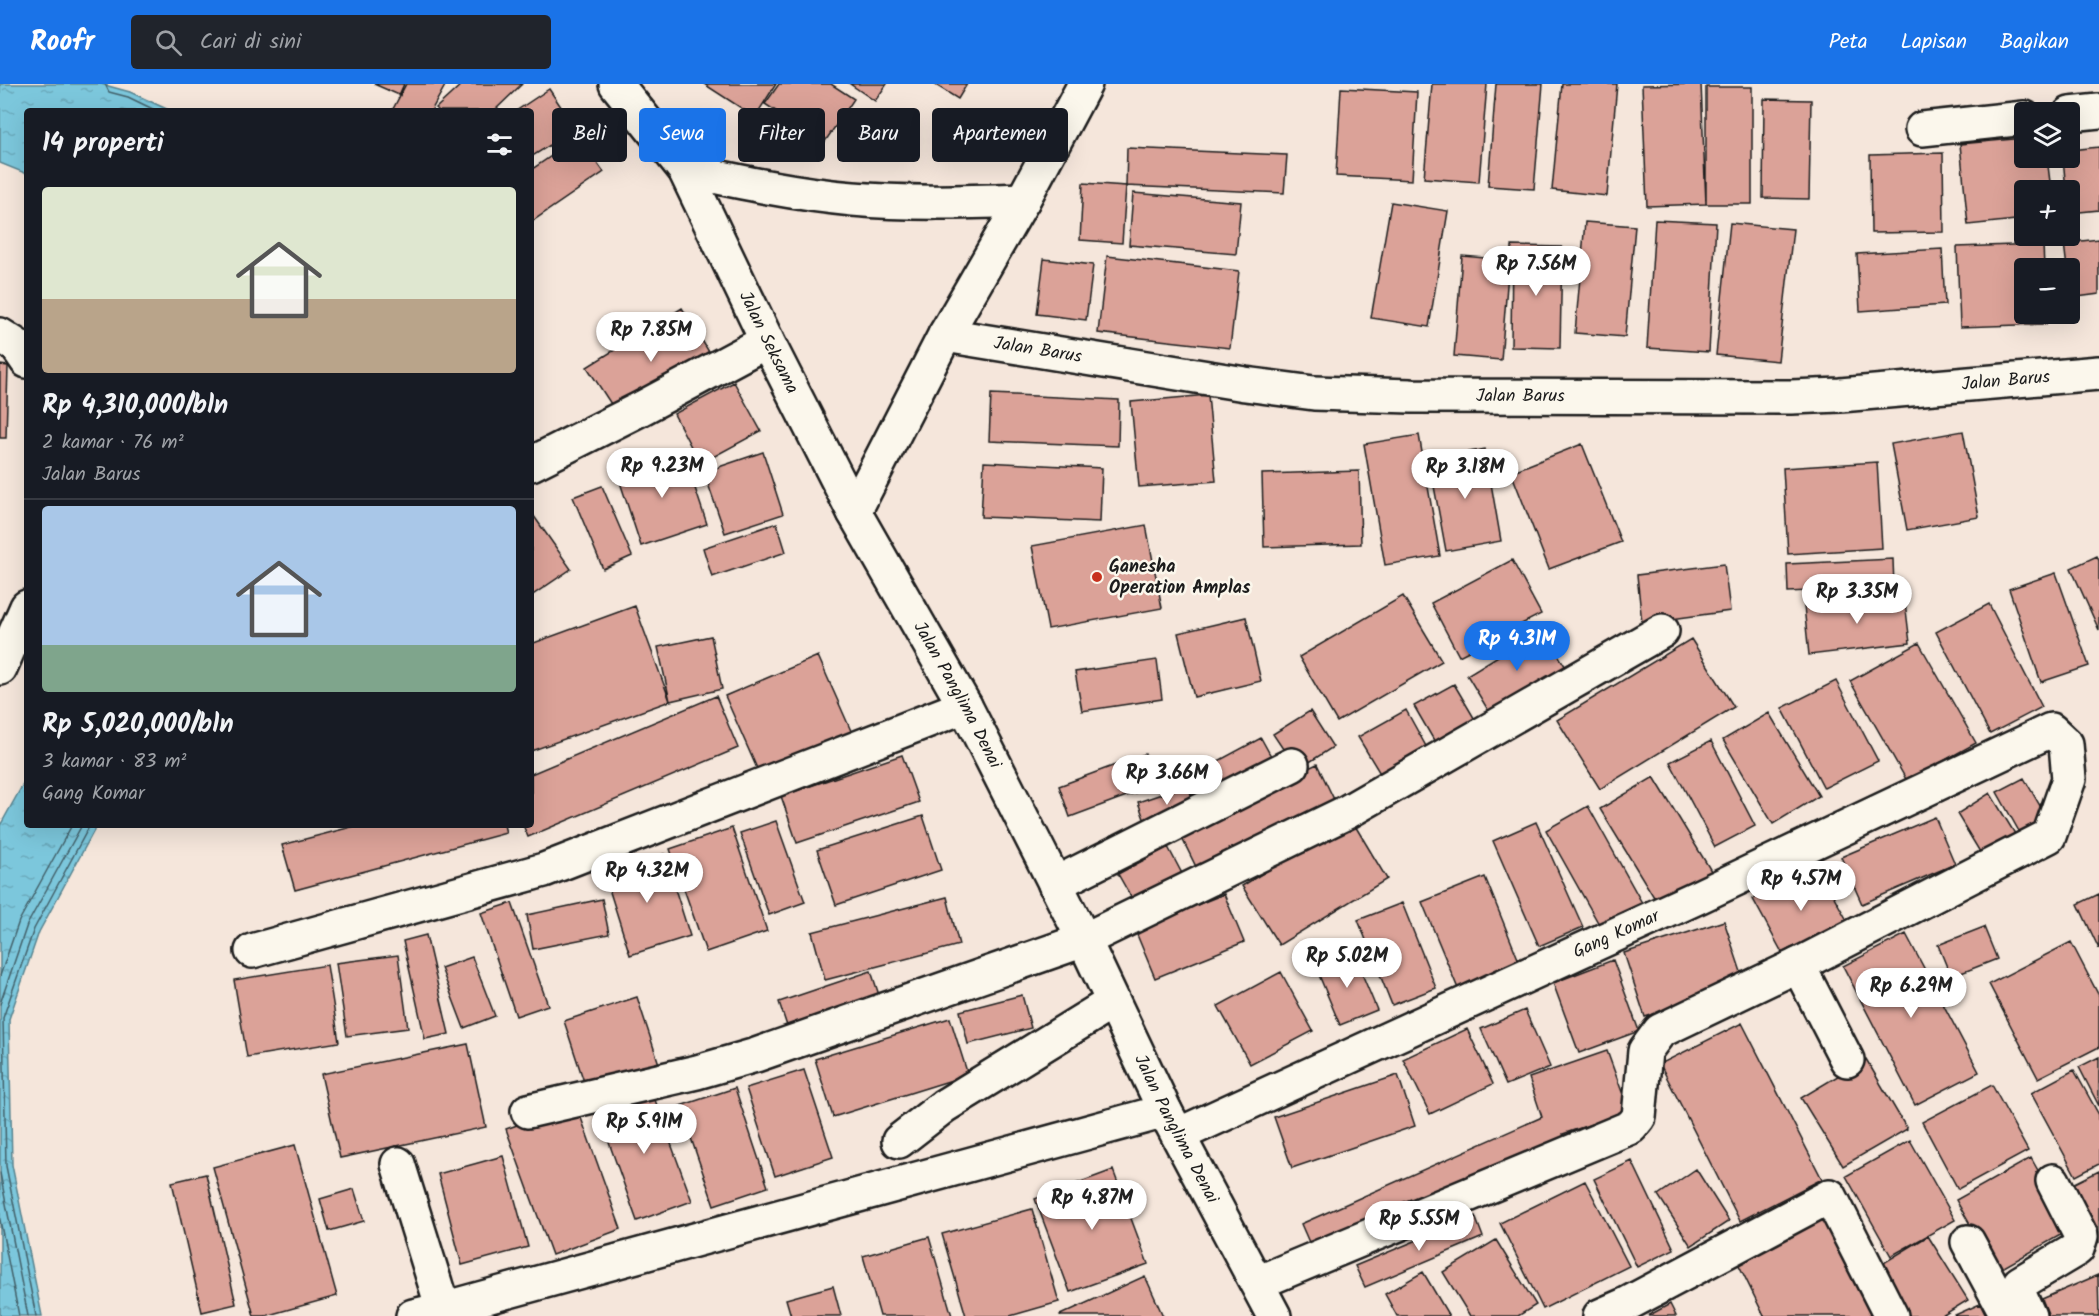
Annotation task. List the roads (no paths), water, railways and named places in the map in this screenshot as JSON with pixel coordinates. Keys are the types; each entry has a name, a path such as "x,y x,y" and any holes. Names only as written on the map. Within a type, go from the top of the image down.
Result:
{"street":[{"name":"Jalan Seksama","path":"616,84 684,171 854,512"},
{"path":"854,512 945,335 1023,200 1085,84"},
{"path":"2080,113 2099,111"},
{"path":"1922,129 2014,119"},
{"path":"684,171 768,188 852,199 937,203 1023,200"},
{"path":"0,335 16,345 24,357"},
{"name":"Jalan Barus","path":"945,335 1245,384 1314,393 1411,396 1791,397 1840,395 2099,373"},
{"path":"534,462 767,341"},
{"name":"Jalan Panglima Denai","path":"854,512 965,706 1084,940 1172,1123 1274,1316"},
{"path":"0,668 24,614"},
{"path":"528,1111 697,1072 756,1055 1084,940 1347,812 1662,631"},
{"path":"252,951 544,870 965,706"},
{"name":"Gang Komar","path":"428,1313 1172,1123 1700,896 2051,730 2066,744 2069,779 2049,836 1798,965"},
{"path":"1055,884 1292,765"},
{"path":"1257,1283 1631,1127 1639,1117 1645,1052 1660,1031 1798,965 1847,1060"},
{"path":"899,1141 944,1106 1113,1002"},
{"path":"398,1164 428,1313"},
{"path":"2029,1316 2019,1294 2020,1283 2077,1249 2080,1242 2081,1236 2053,1181"},
{"path":"1600,1316 1625,1305 1830,1196 1891,1316"},
{"path":"1968,1242 2008,1316"}],"water":[{"path":"0,84 101,84 130,92 165,108 24,108 24,173 0,163"},
{"path":"24,782 24,828 95,828 39,932 9,1019 12,1165 42,1316 0,1316 0,826"}],"place":[{"name":"Ganesha Operation Amplas","path":"1097,577"}]}
